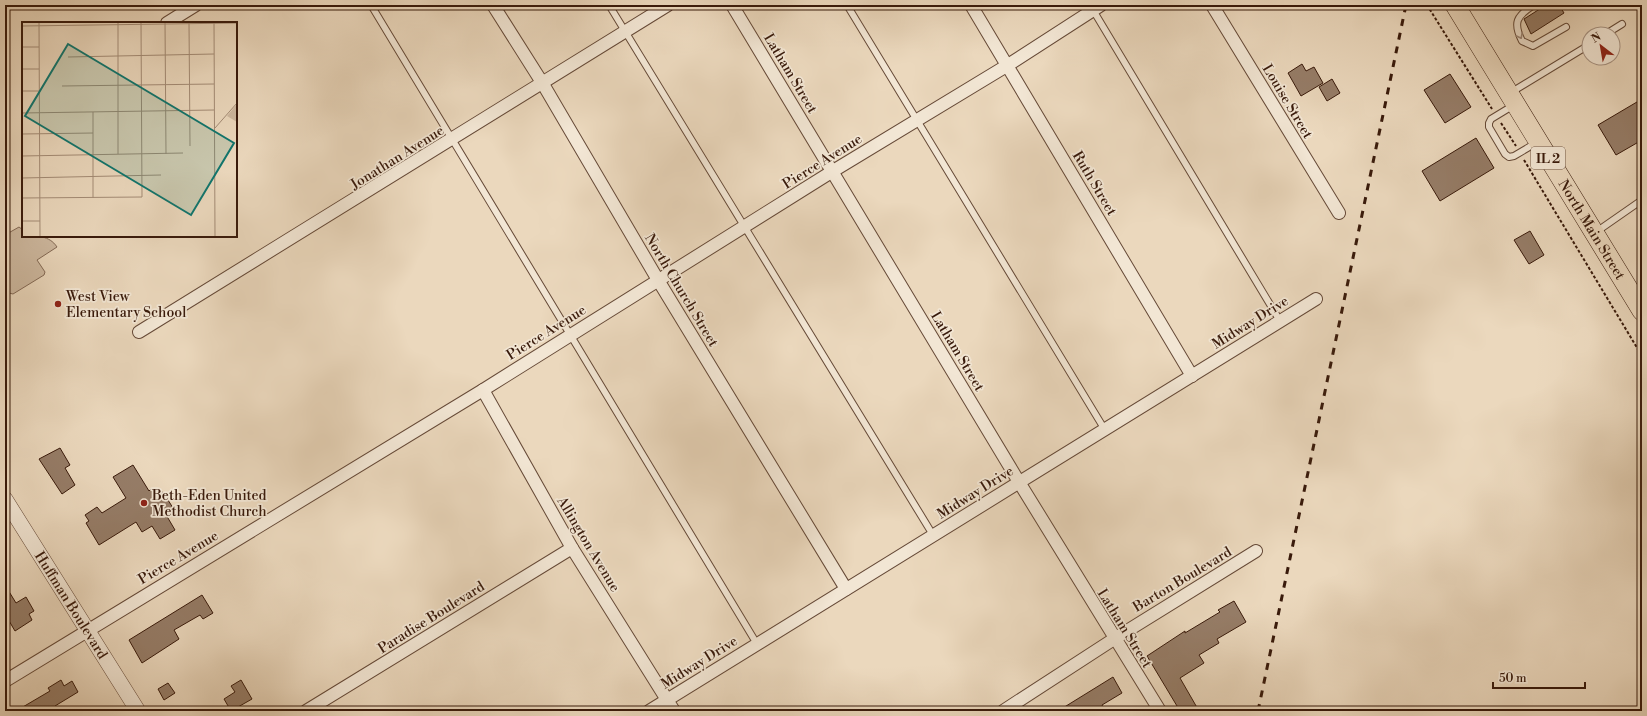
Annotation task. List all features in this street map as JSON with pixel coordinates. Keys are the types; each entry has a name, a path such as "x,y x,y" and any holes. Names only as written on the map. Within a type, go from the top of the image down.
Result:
{"main road":[{"name":"North Main Street","path":"1455,5 1642,311"}],"street":[{"path":"169,22 196,5"},
{"name":"North Church Street","path":"493,5 543,84 658,280 846,589"},
{"name":"Jonathan Avenue","path":"140,332 543,84 668,5"},
{"name":"Latham Street","path":"732,5 833,171 1018,482 1160,711"},
{"name":"Ruth Street","path":"971,5 1192,376"},
{"name":"Louise Street","path":"1212,5 1339,213"},
{"name":"Pierce Avenue","path":"5,681 483,390 744,226 1008,65 1095,7"},
{"name":"Midway Drive","path":"649,711 1316,299"},
{"name":"Allington Avenue","path":"483,390 572,548 674,711"},
{"name":"Huffman Boulevard","path":"5,499 138,711"},
{"name":"Paradise Boulevard","path":"306,711 572,548"},
{"name":"Barton Boulevard","path":"1003,711 1114,639 1256,551"}],"lane":[{"path":"371,5 757,644"},
{"path":"609,5 933,535"},
{"path":"848,5 1106,430"},
{"path":"1534,5 1519,17 1516,25 1522,41 1533,46 1566,27"},
{"path":"1095,7 1280,321"},
{"path":"1538,141 1509,157 1505,154 1488,123 1497,116 1512,99 1581,51"},
{"path":"1594,233 1642,200"}],"path":[{"path":"1427,5 1520,152 1642,356"}],"shaded area":[{"path":"19,227 22,229 22,237 46,238 57,247 37,260 45,272 44,275 13,294 9,293 5,288 5,235"}],"building":[{"path":"1546,5 1559,5 1564,13 1531,34 1524,19"},
{"path":"1302,64 1306,71 1314,67 1323,83 1301,96 1288,73"},
{"path":"1450,74 1471,107 1445,123 1424,90"},
{"path":"1332,79 1340,93 1327,101 1319,87"},
{"path":"1642,99 1642,140 1616,155 1598,125"},
{"path":"1476,138 1494,168 1440,201 1422,171"},
{"path":"1530,231 1544,255 1529,264 1514,240"},
{"path":"60,448 70,465 65,468 75,485 62,494 39,459"},
{"name":"Beth-Eden United Methodist Church","path":"133,465 149,491 151,489 156,496 163,492 173,508 165,513 175,530 160,539 152,526 142,532 136,522 99,545 86,523 89,521 85,515 97,507 102,513 126,498 113,477"},
{"path":"5,585 16,603 26,597 34,611 29,614 32,620 15,631 5,614"},
{"path":"202,595 213,613 203,619 200,615 174,630 179,639 142,663 129,640"},
{"path":"1234,601 1246,622 1217,639 1219,643 1199,655 1204,663 1180,678 1199,711 1180,711 1147,656 1185,631 1185,633 1220,612 1218,610"},
{"path":"1113,677 1122,693 1102,705 1103,707 1096,711 1058,711"},
{"path":"61,680 64,686 72,681 78,692 55,706 58,711 16,711 50,691 48,688"},
{"path":"241,680 252,699 231,711 224,699 235,692 231,686"},
{"path":"168,683 175,693 164,700 158,689"}],"railway":[{"path":"1258,711 1406,5"}],"place":[{"name":"West View Elementary School","path":"58,304"},
{"name":"Beth-Eden United Methodist Church","path":"144,503"}]}
